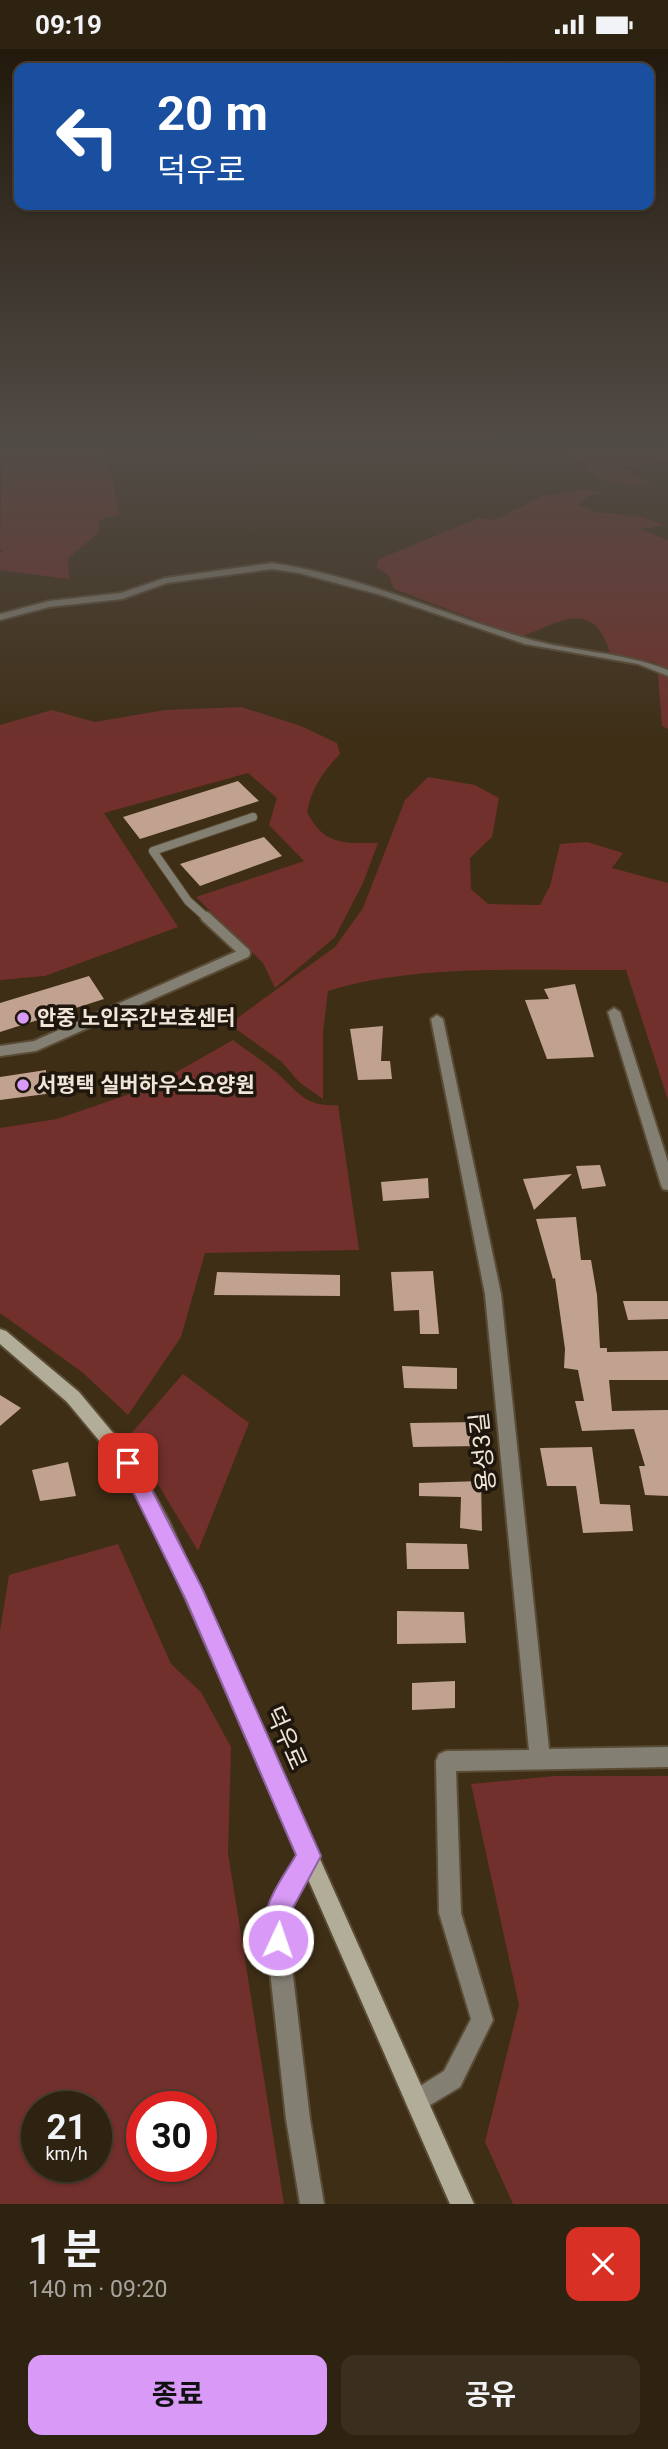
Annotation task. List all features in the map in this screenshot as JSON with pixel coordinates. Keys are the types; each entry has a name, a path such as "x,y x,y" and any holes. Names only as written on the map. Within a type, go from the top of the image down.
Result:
{"street":[{"path":"0,617 49,604 122,596 164,581 272,566 300,570 384,593 528,642 640,662 668,673"},
{"path":"614,1012 668,1185"},
{"name":"용성3길","path":"437,1019 493,1294 540,1757"},
{"name":"덕우로","path":"0,1335 73,1397 128,1463 195,1595 462,2204"},
{"path":"417,2101 452,2079 482,2020 450,1913 446,1761 540,1757 668,1757"},
{"path":"309,1856 275,1915 298,2119 312,2204"}],"lane":[{"path":"0,1051 35,1045 245,953 188,901 153,851 253,817"}],"shaded area":[{"path":"0,544 85,544 68,558 69,579 0,570 0,552 4,551 0,549"},
{"path":"417,544 668,544 668,729 662,726 657,663 610,654 595,625 574,619 549,625 521,637 394,589 389,576 376,566 379,559"},
{"path":"241,707 301,726 337,743 340,754 319,780 307,812 320,831 328,837 345,842 378,843 363,883 335,937 275,988 263,963 196,897 304,861 269,825 277,798 248,773 104,813 178,927 45,976 0,980 0,725 52,710 95,722 165,710"},
{"path":"428,777 475,785 499,798 492,837 470,858 471,889 488,904 540,905 550,886 560,844 587,842 623,853 612,868 668,883 668,1100 626,970 436,972 362,982 328,991 323,1033 323,1099 299,1082 282,1062 229,1024 335,947 363,908 405,800"},
{"path":"233,1040 272,1069 303,1097 317,1104 338,1105 359,1250 205,1253 181,1337 128,1415 82,1372 0,1313 0,1128 57,1119 150,1087"},
{"path":"183,1374 249,1423 198,1551 129,1436"},
{"path":"118,1544 171,1664 201,1692 231,1747 228,1853 284,2204 0,2204 0,1631 9,1575"},
{"path":"555,1776 668,1776 668,2204 513,2204 485,2142 519,2005 471,1784"}],"building":[{"path":"238,781 259,801 140,839 123,817"},
{"path":"264,837 282,856 200,886 180,864"},
{"name":"안중 노인주간보호센터","path":"89,976 104,999 0,1032 0,1003"},
{"path":"575,984 594,1057 547,1059 525,1000 549,999 544,989"},
{"path":"383,1026 381,1061 390,1061 392,1079 358,1080 350,1029"},
{"name":"서평택 실버하우스요양원","path":"46,1070 46,1094 0,1100 0,1077"},
{"path":"600,1165 606,1186 582,1189 576,1166"},
{"path":"572,1174 534,1210 523,1179"},
{"path":"428,1178 429,1198 383,1201 381,1182"},
{"path":"576,1217 581,1260 591,1260 597,1295 600,1348 607,1348 607,1352 668,1351 668,1380 609,1380 612,1411 668,1410 668,1496 645,1495 639,1466 645,1466 634,1429 582,1431 575,1401 584,1401 578,1370 564,1368 565,1349 555,1278 553,1279 536,1219"},
{"path":"433,1271 439,1334 420,1334 419,1310 394,1311 391,1272"},
{"path":"217,1272 340,1275 340,1296 214,1295"},
{"path":"623,1301 668,1301 668,1319 628,1320"},
{"path":"402,1366 457,1368 457,1389 404,1388"},
{"path":"0,1395 21,1408 0,1426"},
{"path":"478,1422 480,1446 413,1447 410,1423"},
{"path":"592,1447 600,1504 630,1505 633,1531 583,1533 576,1486 547,1486 540,1448"},
{"path":"68,1462 76,1496 40,1501 32,1470"},
{"path":"481,1481 482,1531 460,1528 461,1497 419,1496 419,1483"},
{"path":"406,1543 467,1544 469,1569 407,1569"},
{"path":"397,1611 464,1612 466,1643 397,1644"},
{"path":"455,1681 455,1708 412,1710 412,1683"}],"place":[{"name":"안중 노인주간보호센터","path":"23,1018"},
{"name":"서평택 실버하우스요양원","path":"23,1085"}],"route":[{"path":"128,1463 163,1527 195,1595 309,1856 275,1915 278,1940"}]}
